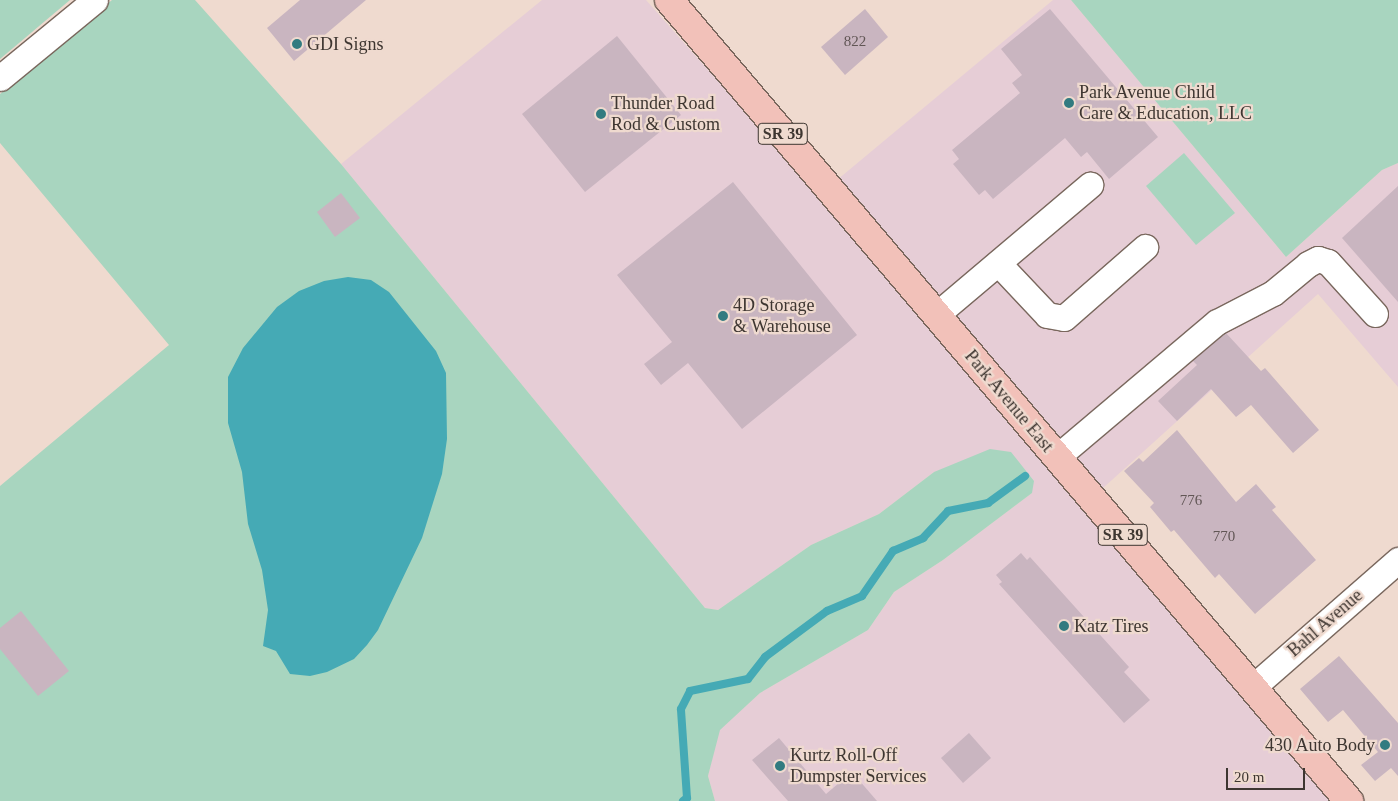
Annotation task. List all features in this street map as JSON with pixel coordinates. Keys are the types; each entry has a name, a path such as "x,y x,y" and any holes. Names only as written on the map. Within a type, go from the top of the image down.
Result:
{"main road":[{"name":"Park Avenue East","path":"669,0 1349,801"}],"street":[{"path":"0,78 95,0"},
{"path":"936,315 1090,185"},
{"path":"998,262 1047,315 1064,318 1145,247"},
{"path":"1057,457 1217,322 1273,293 1308,264 1318,259 1328,262 1375,314"},
{"name":"Bahl Avenue","path":"1252,687 1398,560"}],"shaded area":[{"path":"542,0 646,0 819,195 1053,0 1071,0 1286,257 1382,170 1398,163 1398,387 1318,294 1082,507 1331,801 715,801 708,776 719,730 760,693 868,630 894,592 943,560 1032,493 934,472 879,514 811,545 718,610 705,608 341,164"}],"green space":[{"path":"0,0 70,0 0,59"},
{"path":"112,0 195,0 341,164 705,608 718,610 811,545 879,514 934,472 990,449 1011,452 1034,481 1032,493 943,560 894,592 868,630 760,693 720,730 708,776 715,801 0,801 0,486 169,345 0,143 0,94"},
{"path":"1071,0 1398,0 1398,163 1382,170 1286,257"},
{"path":"1184,153 1235,213 1196,245 1146,186"}],"water":[{"path":"348,277 371,280 389,292 436,351 446,373 447,439 442,474 422,538 378,630 367,645 354,659 327,672 310,676 290,674 276,651 263,646 268,610 262,570 248,524 242,472 228,423 228,377 243,348 277,307 299,291 324,281"}],"building":[{"name":"GDI Signs","path":"300,0 366,0 294,61 267,28"},
{"path":"865,9 888,37 845,75 821,47"},
{"name":"Park Avenue Child Care & Education, LLC","path":"1050,9 1158,137 1109,179 1087,152 1081,157 1065,138 993,199 985,190 979,195 953,164 959,159 952,150 1020,93 1012,83 1022,75 1001,49"},
{"name":"Thunder Road Rod & Custom","path":"617,36 681,115 585,192 522,114"},
{"path":"733,182 857,335 742,429 688,363 661,385 644,364 672,342 617,275"},
{"path":"1398,186 1398,302 1342,238"},
{"path":"341,193 360,218 335,237 317,212"},
{"path":"1226,333 1261,371 1265,368 1319,430 1293,453 1251,405 1236,417 1211,389 1177,421 1158,401 1197,365 1193,361"},
{"path":"1177,430 1236,502 1256,484 1276,507 1272,510 1316,560 1255,614 1219,574 1215,578 1174,530 1171,532 1150,507 1154,503 1124,471 1139,458 1143,462"},
{"name":"Katz Tires","path":"1021,553 1027,560 1030,557 1129,667 1124,672 1150,700 1124,723 999,584 1002,582 996,575"},
{"path":"21,611 69,671 38,696 0,649 0,628"},
{"path":"1339,656 1398,723 1398,776 1391,768 1375,781 1361,765 1378,752 1343,710 1328,722 1300,689"},
{"path":"969,733 991,758 963,783 941,758"},
{"name":"Kurtz Roll-Off Dumpster Services","path":"779,738 826,794 852,772 877,801 788,801 752,760"}],"waterway":[{"path":"683,801 687,798 681,709 690,691 748,679 765,657 827,611 862,596 893,551 923,538 948,511 988,503 1025,476"}],"place":[{"name":"GDI Signs","path":"297,44"},
{"name":"Park Avenue Child Care & Education, LLC","path":"1069,103"},
{"name":"Thunder Road Rod & Custom","path":"601,114"},
{"name":"4D Storage & Warehouse","path":"723,316"},
{"name":"Katz Tires","path":"1064,626"},
{"name":"430 Auto Body","path":"1385,745"},
{"name":"Kurtz Roll-Off Dumpster Services","path":"780,766"}]}
